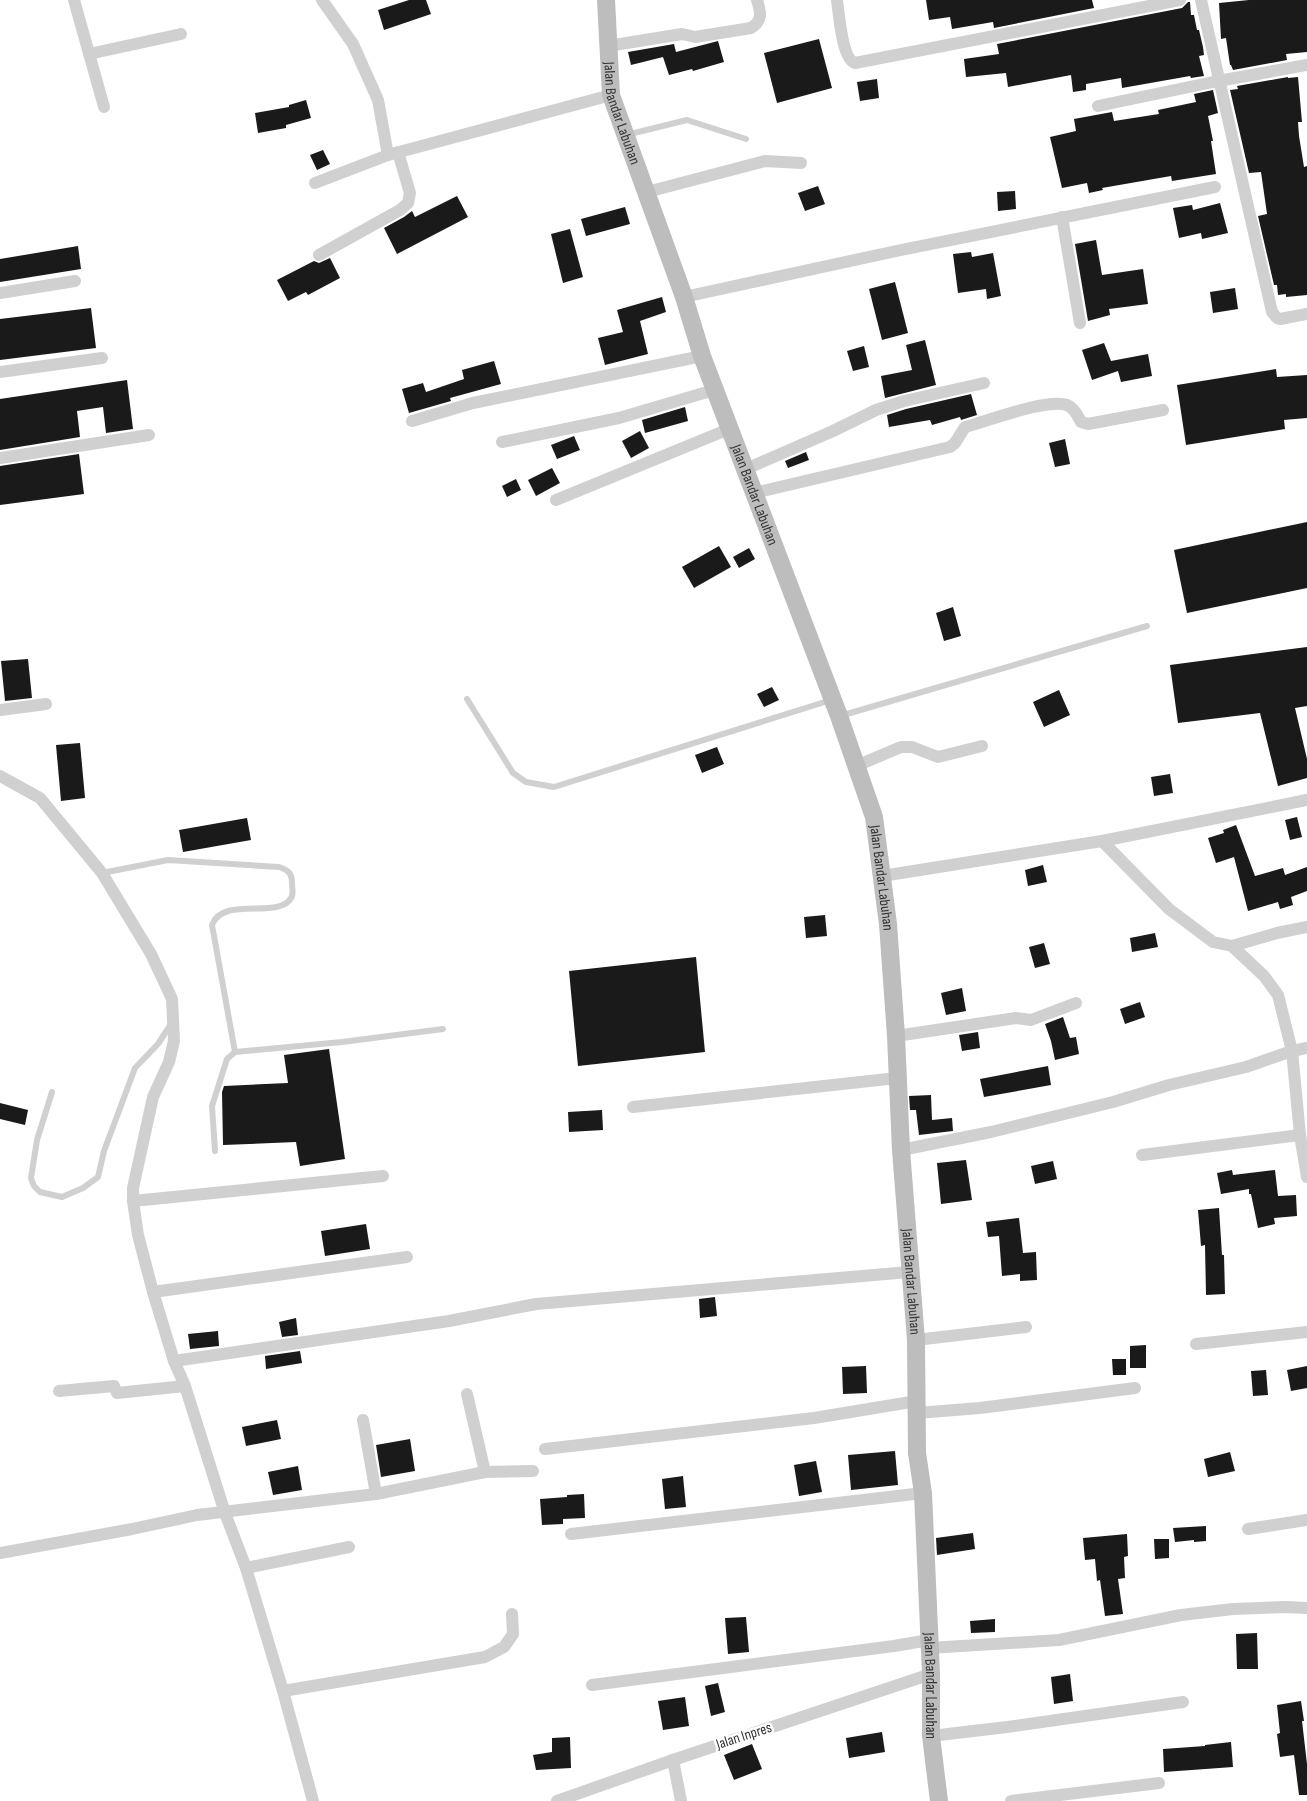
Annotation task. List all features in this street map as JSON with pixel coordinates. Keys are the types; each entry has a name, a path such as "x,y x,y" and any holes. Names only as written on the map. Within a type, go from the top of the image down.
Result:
{"main road":[{"name":"Jalan Bandar Labuhan","path":"606,0 611,95 684,297 714,390 746,469 839,716 874,817 888,924 896,1036 901,1150 916,1340 917,1453 923,1493 931,1674 931,1736 939,1801"}],"street":[{"path":"74,0 104,108"},
{"path":"319,255 400,210 408,203 410,193 393,153 378,100 353,44 323,0"},
{"path":"608,46 682,34 695,37 751,28 758,23 761,15 757,0"},
{"path":"837,0 846,53 851,62 855,63 1180,0"},
{"path":"1201,0 1272,312 1280,319 1307,314"},
{"path":"89,54 181,34"},
{"path":"1098,106 1218,81 1306,68"},
{"path":"315,183 393,153 611,95"},
{"path":"647,192 765,160 801,163"},
{"path":"684,297 1062,217 1215,187"},
{"path":"1062,217 1080,322"},
{"path":"0,293 75,281"},
{"path":"412,421 473,403 702,356"},
{"path":"0,372 102,358"},
{"path":"746,469 876,410 904,401 984,383"},
{"path":"502,442 619,418 714,390"},
{"path":"754,493 950,447 955,443 965,427 1045,404 1068,405 1082,422 1088,424 1162,410"},
{"path":"556,500 729,429"},
{"path":"0,458 148,435"},
{"path":"0,710 46,704"},
{"path":"856,766 901,747 912,747 938,757 982,746"},
{"path":"0,776 40,798 102,873 150,954 172,999 174,1041 168,1062 153,1097 133,1188 138,1235 174,1361 185,1386 225,1513 246,1568 283,1691 313,1801"},
{"path":"882,876 1102,841 1307,800"},
{"path":"1102,841 1169,909 1213,942 1232,946 1277,933 1307,928"},
{"path":"1232,946 1264,976 1278,995 1292,1051 1300,1135 1307,1176"},
{"path":"896,1036 1016,1018 1031,1020 1076,1003"},
{"path":"901,1150 991,1132 1113,1102 1169,1085 1246,1067 1292,1051 1307,1048"},
{"path":"633,1107 897,1078"},
{"path":"1142,1154 1300,1135"},
{"path":"134,1201 383,1176"},
{"path":"153,1292 407,1257"},
{"path":"174,1361 448,1321 536,1304 910,1272"},
{"path":"916,1340 1026,1327"},
{"path":"1196,1344 1307,1332"},
{"path":"59,1391 114,1386 117,1393 185,1386"},
{"path":"545,1449 917,1407 980,1408 1135,1388"},
{"path":"468,1394 485,1472"},
{"path":"363,1420 376,1494"},
{"path":"0,1553 197,1515 376,1494 485,1472 533,1471"},
{"path":"571,1534 923,1493"},
{"path":"1248,1530 1307,1520"},
{"path":"246,1568 349,1547"},
{"path":"592,1685 929,1644 1059,1640 1181,1615 1286,1607 1307,1608"},
{"path":"283,1691 485,1657 504,1646 513,1634 512,1614"},
{"name":"Jalan Inpres","path":"557,1801 673,1760 931,1674"},
{"path":"931,1736 1182,1702"},
{"path":"673,1760 681,1801"},
{"path":"1011,1801 1158,1783"}],"lane":[{"path":"625,136 687,120 746,139"},
{"path":"839,716 1148,626"},
{"path":"467,699 513,772 526,782 554,787 832,699"},
{"path":"102,873 168,860 279,867 288,870 292,876 293,896 288,902 279,906 223,911 214,919 212,925 235,1052"},
{"path":"52,1092 37,1140 31,1178 34,1186 40,1192 62,1197 83,1188 98,1176 104,1151 136,1068 158,1044 174,1021"},
{"path":"215,1151 212,1106 227,1059 235,1052 342,1042 443,1029"}],"building":[{"path":"409,0 426,0 431,14 384,30 378,10"},
{"path":"926,0 1092,0 1094,8 994,28 993,22 952,29 950,17 929,20"},
{"path":"1249,0 1307,0 1307,52 1286,54 1287,60 1233,70 1230,65 1226,38 1221,39 1219,3"},
{"path":"1190,2 1191,15 1194,15 1203,47 1204,55 1199,56 1204,76 1191,78 1190,76 1122,88 1121,78 1086,84 1086,90 1073,92 1071,75 1008,87 1006,73 966,77 964,59 999,54 997,44 1182,8"},
{"path":"819,39 832,88 777,103 764,53"},
{"path":"718,41 724,62 693,71 692,69 669,75 663,57 631,65 628,52 674,44 676,52"},
{"path":"1298,77 1302,122 1298,122 1299,136 1304,167 1307,166 1307,295 1286,297 1286,294 1278,295 1277,285 1274,285 1258,216 1267,214 1261,172 1249,173 1230,90 1238,89 1237,86"},
{"path":"877,79 879,98 860,101 857,82"},
{"path":"1213,90 1218,113 1208,116 1213,141 1211,141 1216,174 1172,181 1171,176 1102,188 1103,190 1089,193 1087,183 1062,188 1050,137 1076,131 1074,119 1112,112 1114,121 1159,114 1158,110 1196,102 1194,94"},
{"path":"306,100 311,118 286,125 286,128 258,133 255,113 289,107 289,105"},
{"path":"323,150 330,164 317,170 310,155"},
{"path":"818,186 825,204 805,211 798,193"},
{"path":"1015,191 1016,209 998,211 997,192"},
{"path":"457,196 468,217 397,254 384,228 412,211 415,217"},
{"path":"1220,203 1228,233 1202,239 1201,233 1179,238 1173,208 1192,205 1193,210"},
{"path":"625,207 630,224 586,236 581,219"},
{"path":"570,229 583,277 563,283 551,234"},
{"path":"1096,240 1102,275 1143,269 1148,304 1109,309 1110,315 1088,321 1075,244"},
{"path":"78,246 81,269 0,282 0,259"},
{"path":"971,252 972,257 993,253 1001,296 987,299 986,289 958,293 953,254"},
{"path":"330,258 340,278 308,295 306,292 288,301 277,280 314,261 319,263"},
{"path":"895,282 908,333 882,340 869,289"},
{"path":"1235,288 1238,309 1213,313 1210,292"},
{"path":"662,297 666,312 640,321 648,354 605,365 598,338 623,332 617,310"},
{"path":"91,308 96,348 0,360 0,319"},
{"path":"925,340 936,385 885,398 881,376 912,370 906,345"},
{"path":"1104,343 1111,361 1148,354 1152,376 1121,382 1118,371 1092,380 1082,350"},
{"path":"864,346 869,367 853,371 847,351"},
{"path":"494,361 501,384 450,398 451,401 409,413 402,389 423,383 426,392 464,379 462,370"},
{"path":"1276,369 1277,377 1307,375 1307,418 1284,420 1285,429 1186,445 1177,385"},
{"path":"127,380 133,429 106,433 103,407 77,411 80,437 0,450 0,399"},
{"path":"971,394 977,415 961,420 960,417 932,425 930,420 889,427 887,415"},
{"path":"685,407 688,421 645,433 642,420"},
{"path":"640,431 649,448 631,458 622,441"},
{"path":"574,436 580,450 557,459 551,445"},
{"path":"1065,439 1070,464 1055,467 1049,443"},
{"path":"806,452 809,460 788,468 785,461"},
{"path":"79,454 84,494 0,505 0,466"},
{"path":"552,468 560,483 536,496 528,480"},
{"path":"516,479 521,490 507,497 502,486"},
{"path":"1307,522 1307,588 1187,613 1174,550"},
{"path":"719,546 731,567 694,588 682,567"},
{"path":"749,548 755,559 739,568 733,557"},
{"path":"953,607 961,636 944,641 936,613"},
{"path":"1307,647 1307,706 1295,708 1307,759 1307,778 1278,786 1260,713 1178,723 1170,665"},
{"path":"28,659 32,698 5,701 1,661"},
{"path":"772,687 779,700 764,707 757,694"},
{"path":"1059,690 1070,715 1044,727 1033,702"},
{"path":"80,743 85,798 61,801 56,745"},
{"path":"717,747 724,764 702,773 695,755"},
{"path":"1170,774 1173,793 1154,796 1151,777"},
{"path":"1297,817 1302,837 1290,840 1285,820"},
{"path":"247,818 251,840 183,852 179,830"},
{"path":"1236,825 1255,876 1283,868 1285,875 1307,867 1307,891 1291,897 1293,905 1280,909 1278,902 1248,911 1234,857 1216,863 1208,838 1224,833 1223,830"},
{"path":"1043,865 1047,882 1028,886 1025,870"},
{"path":"825,915 827,936 806,938 804,917"},
{"path":"1155,933 1158,947 1132,952 1130,938"},
{"path":"1044,943 1050,964 1035,968 1029,947"},
{"path":"696,957 705,1052 578,1066 569,971"},
{"path":"962,988 966,1011 946,1015 941,993"},
{"path":"1140,1002 1145,1017 1125,1024 1120,1009"},
{"path":"1063,1017 1070,1038 1076,1037 1079,1054 1055,1060 1045,1024"},
{"path":"978,1032 980,1048 962,1051 959,1035"},
{"path":"329,1049 345,1159 300,1166 296,1142 223,1145 222,1092 224,1086 288,1083 284,1055"},
{"path":"1048,1066 1051,1085 984,1097 980,1079"},
{"path":"931,1095 932,1120 952,1118 953,1131 919,1135 916,1110 910,1110 909,1096"},
{"path":"0,1103 28,1110 25,1125 0,1119"},
{"path":"602,1110 603,1130 569,1132 568,1112"},
{"path":"966,1160 972,1200 941,1204 937,1163"},
{"path":"1053,1161 1057,1179 1035,1184 1031,1166"},
{"path":"1232,1170 1233,1175 1275,1170 1278,1196 1296,1195 1297,1216 1274,1218 1275,1224 1258,1228 1249,1189 1221,1194 1217,1173"},
{"path":"1219,1208 1222,1255 1224,1255 1225,1294 1206,1295 1205,1245 1201,1246 1198,1210"},
{"path":"1019,1218 1023,1253 1036,1252 1037,1280 1020,1281 1020,1274 1002,1276 999,1236 988,1237 986,1222"},
{"path":"366,1224 370,1249 325,1256 321,1231"},
{"path":"715,1297 717,1316 700,1318 699,1299"},
{"path":"296,1318 298,1335 282,1337 279,1322"},
{"path":"218,1331 219,1346 190,1349 188,1334"},
{"path":"1146,1345 1146,1368 1130,1368 1130,1346"},
{"path":"300,1351 302,1363 266,1369 265,1356"},
{"path":"1112,1359 1126,1359 1126,1375 1113,1375"},
{"path":"866,1366 867,1393 843,1394 842,1367"},
{"path":"1307,1366 1307,1388 1291,1391 1287,1370"},
{"path":"1266,1370 1268,1395 1253,1396 1251,1371"},
{"path":"277,1420 281,1439 246,1446 242,1427"},
{"path":"410,1439 415,1471 381,1477 376,1445"},
{"path":"895,1451 898,1485 851,1490 848,1455"},
{"path":"1230,1452 1235,1471 1208,1477 1204,1459"},
{"path":"816,1461 822,1492 799,1496 794,1465"},
{"path":"298,1466 302,1490 273,1495 268,1472"},
{"path":"683,1476 686,1507 665,1509 662,1479"},
{"path":"584,1494 585,1518 563,1519 563,1524 542,1525 540,1499"},
{"path":"1206,1526 1206,1541 1175,1542 1173,1528"},
{"path":"973,1533 975,1549 937,1555 936,1538"},
{"path":"1127,1534 1128,1556 1124,1557 1125,1578 1118,1579 1123,1614 1105,1616 1100,1580 1097,1581 1095,1559 1085,1560 1083,1538"},
{"path":"1154,1539 1169,1539 1169,1558 1155,1559"},
{"path":"746,1617 749,1652 728,1654 725,1618"},
{"path":"995,1619 995,1632 971,1633 970,1621"},
{"path":"1257,1633 1258,1669 1237,1669 1236,1634"},
{"path":"1070,1674 1073,1701 1054,1704 1051,1677"},
{"path":"718,1683 725,1712 711,1716 705,1686"},
{"path":"685,1697 689,1726 663,1730 658,1701"},
{"path":"1301,1701 1307,1764 1307,1795 1299,1795 1294,1755 1280,1757 1277,1734 1280,1733 1277,1705"},
{"path":"882,1732 885,1752 849,1758 846,1738"},
{"path":"570,1737 571,1768 536,1770 533,1755 552,1752 552,1738"},
{"path":"1231,1742 1233,1767 1164,1772 1163,1749"},
{"path":"752,1744 762,1769 734,1780 724,1755"}]}
